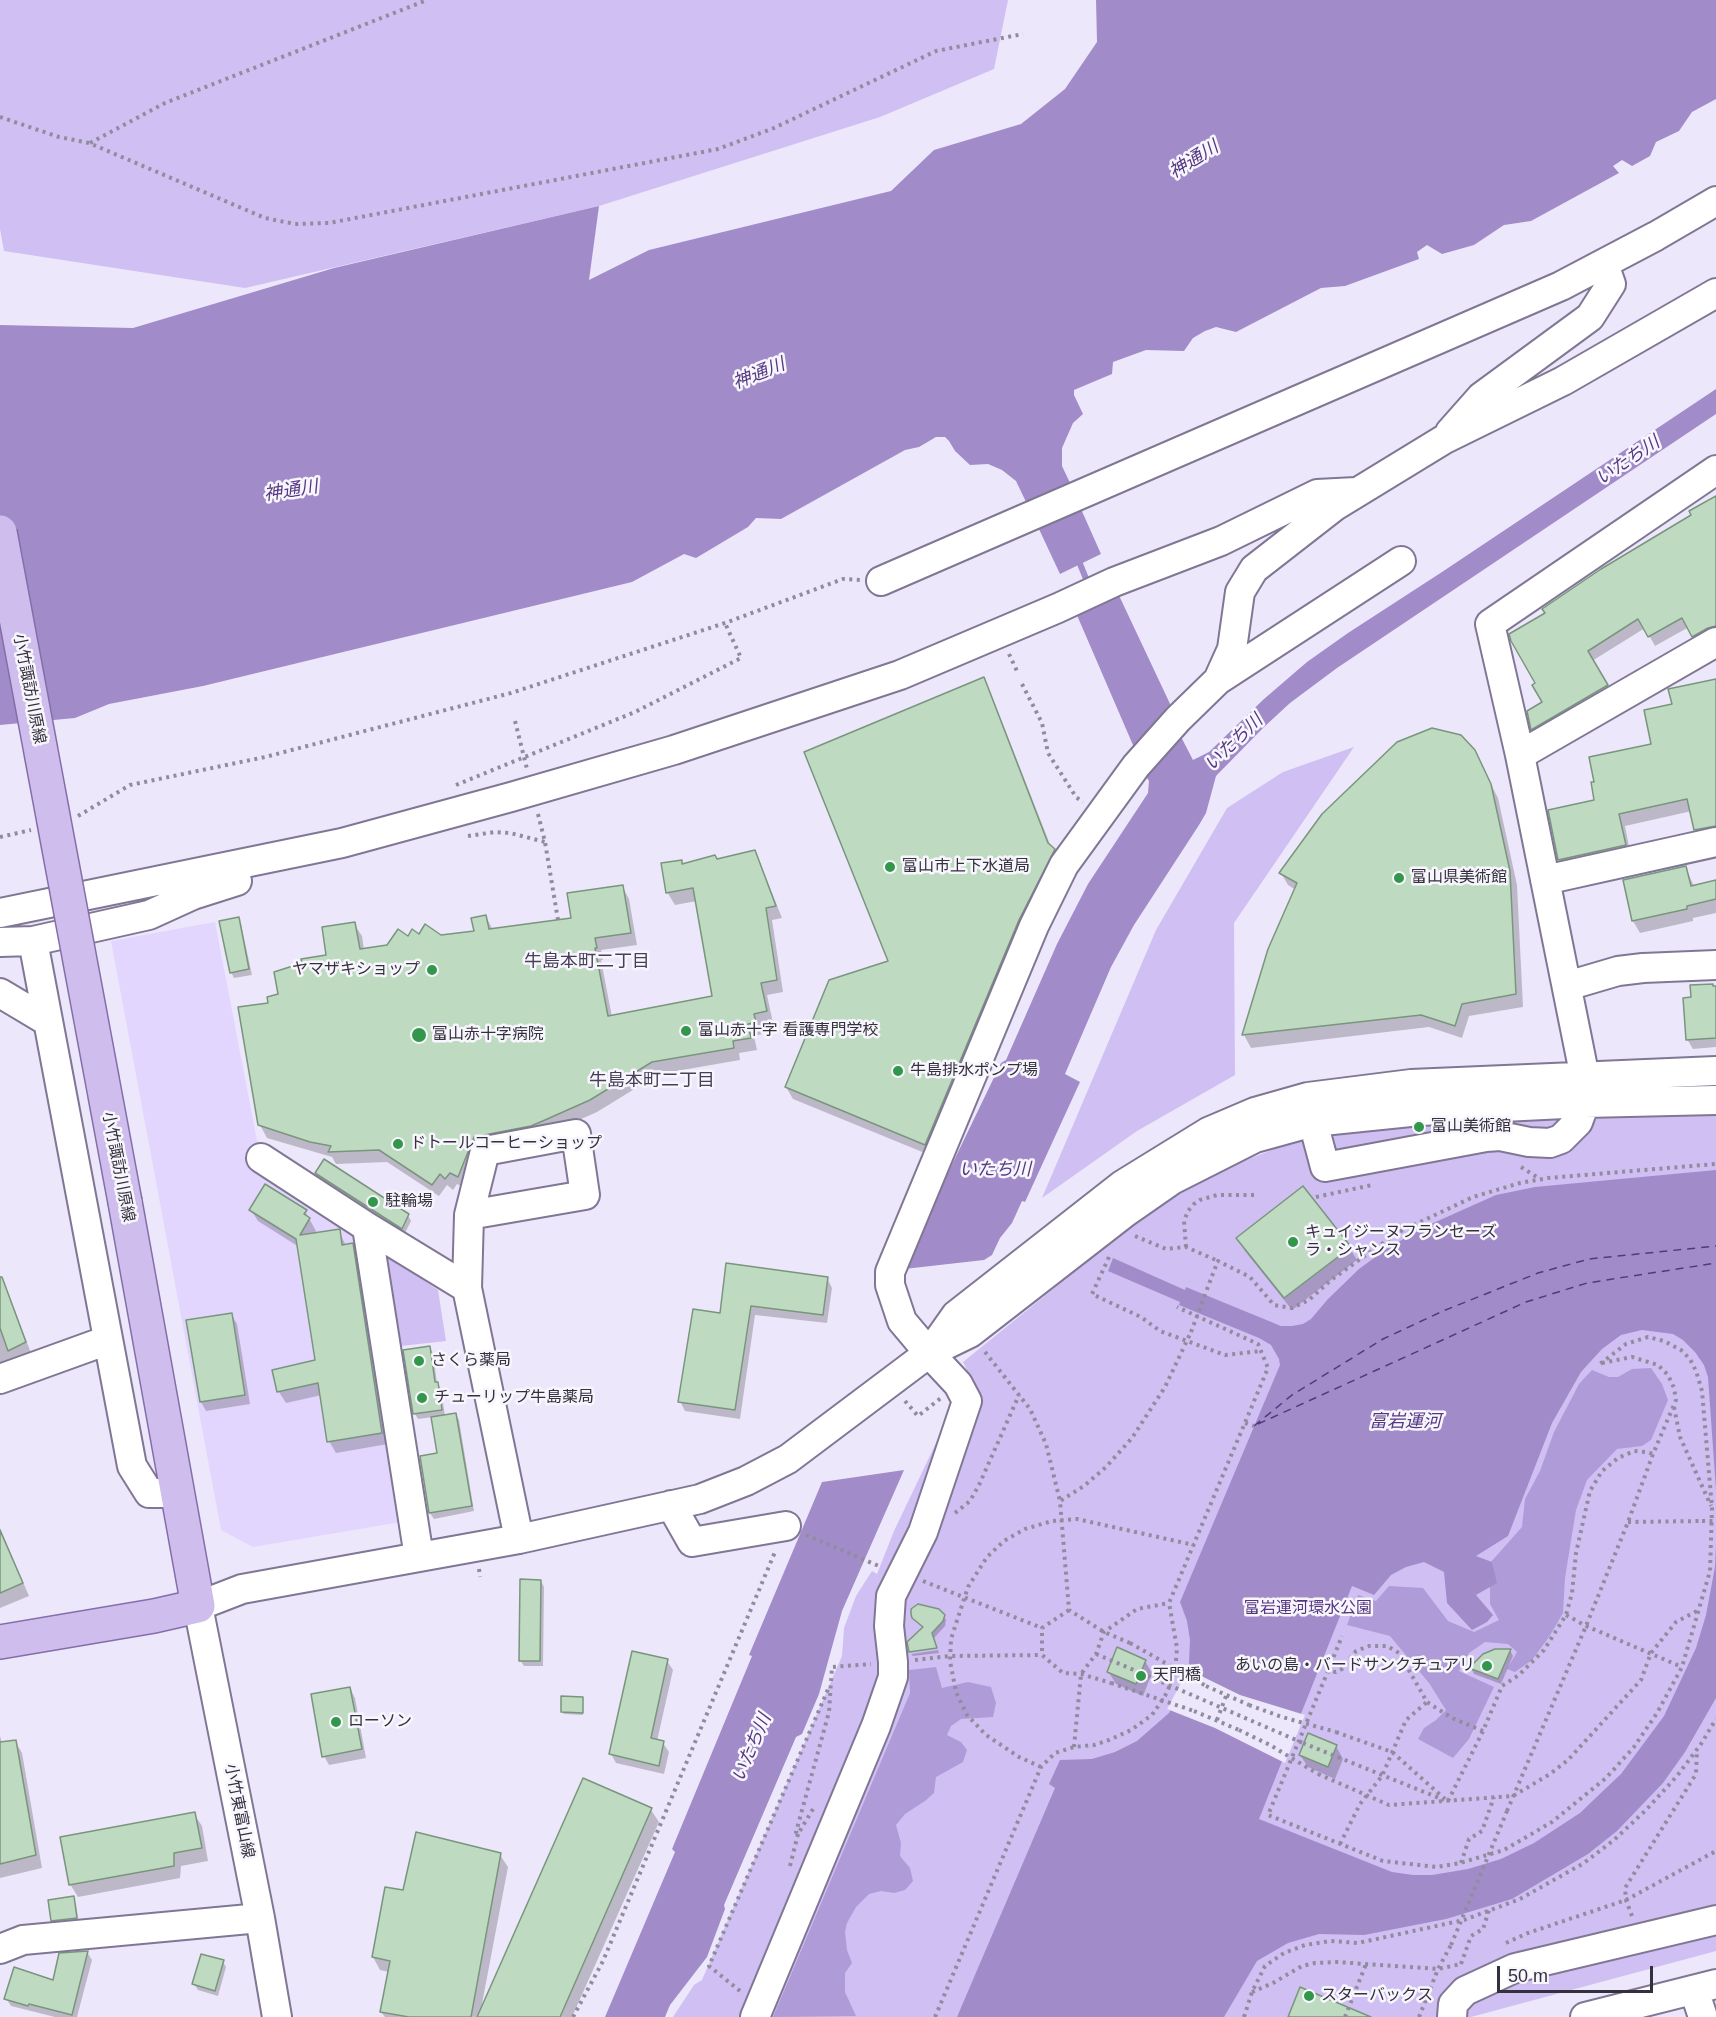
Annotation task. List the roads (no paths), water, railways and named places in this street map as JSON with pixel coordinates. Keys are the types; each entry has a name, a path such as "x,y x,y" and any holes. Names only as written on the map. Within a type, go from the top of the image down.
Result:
{"main road":[{"name":"小竹諏訪川原線","path":"0,531 198,1606"},
{"path":"0,1642 154,1616 198,1606"}],"street":[{"path":"881,581 1551,291 1716,201"},
{"path":"1443,440 1481,397 1590,317 1611,284 1604,264"},
{"path":"1218,680 1232,649 1240,592 1254,569 1335,506 1443,440 1563,381 1716,293"},
{"path":"1313,1122 1325,1167 1486,1137 1500,1136 1529,1142 1550,1143 1561,1140 1578,1122 1585,1090 1567,986 1520,755 1490,624 1716,470"},
{"path":"0,913 342,843 511,798 674,750 900,675 1114,582 1221,541 1317,494 1358,492"},
{"path":"750,2006 876,1726 892,1677 893,1662 889,1626 891,1596 923,1532 967,1401 958,1384 915,1364 890,1285 890,1272 1034,926 1064,865 1136,766 1178,719 1218,680 1401,561"},
{"path":"1520,755 1716,642"},
{"path":"1545,880 1716,842"},
{"path":"0,942 33,941 148,915 193,895 246,878 251,862"},
{"path":"33,941 132,1466 149,1493 178,1493"},
{"path":"1567,986 1618,971 1716,965"},
{"path":"0,993 47,1021"},
{"path":"198,1606 242,1588 519,1539 700,1499 737,1485 788,1459 915,1364 970,1333 1126,1212 1172,1180 1255,1138 1313,1122 1420,1111 1716,1071"},
{"path":"915,1364 956,1315 1122,1185 1208,1132 1255,1112 1308,1097 1410,1084 1585,1090 1716,1100"},
{"path":"261,1158 467,1288"},
{"path":"469,1215 467,1288 519,1539"},
{"path":"367,1227 418,1557"},
{"path":"0,1379 108,1340"},
{"path":"671,1505 692,1542 792,1529"},
{"name":"小竹東富山線","path":"198,1606 260,1918 277,2017"},
{"path":"0,1949 23,1941 260,1918"},
{"path":"1452,2017 1453,2004 1465,1991 1515,1968 1716,1920"},
{"path":"1585,2017 1705,1987 1702,2017"}],"water":[{"name":"神通川","path":"1096,0 1716,0 1716,99 1692,112 1679,131 1656,142 1650,156 1632,166 1622,160 1613,166 1619,173 1531,221 1504,225 1474,245 1442,254 1427,245 1417,252 1419,259 1345,286 1321,288 1236,332 1216,327 1205,331 1193,338 1184,351 1146,350 1113,362 1112,374 1074,390 1083,414 1073,423 1062,448 1062,466 1071,485 1027,504 1016,481 1002,470 988,464 970,465 955,451 945,437 936,437 919,447 905,450 781,519 756,518 748,527 696,558 684,554 632,582 203,686 109,704 75,718 0,725 0,325 133,328 334,268 599,206 589,280 649,250 891,191 934,150 1021,124 1065,89 1097,42"},
{"name":"いたち川","path":"1716,389 1716,414 1337,668 1290,703 1216,776 1206,813 1134,925 1111,967 1065,1074 1080,1082 1025,1202 1022,1201 1012,1223 1000,1238 992,1255 984,1260 904,1269 904,1264 1001,1063 1006,1060 1057,944 1088,884 1148,793 1149,781 1145,775 1179,733 1193,760 1209,752 1264,699 1307,662"},
{"path":"1081,509 1101,554 1060,574 1038,527"},
{"path":"1115,587 1172,708 1136,752 1073,606"},
{"name":"富岩運河","path":"1716,1170 1716,1490 1708,1377 1704,1365 1683,1340 1673,1334 1642,1330 1621,1335 1602,1349 1581,1372 1552,1423 1508,1536 1476,1556 1492,1562 1497,1583 1476,1595 1493,1615 1487,1622 1472,1630 1447,1603 1444,1572 1424,1562 1406,1567 1391,1575 1374,1595 1352,1586 1259,1819 1392,1872 1413,1875 1432,1875 1468,1869 1501,1859 1534,1843 1580,1813 1621,1774 1664,1716 1696,1648 1706,1615 1715,1567 1716,1545 1716,1698 1685,1752 1663,1783 1617,1831 1588,1854 1512,1899 1446,1919 1364,1935 1319,1934 1288,1943 1257,1961 1224,2017 957,2017 1055,1788 1049,1784 1060,1760 1092,1759 1115,1752 1137,1741 1169,1713 1183,1686 1189,1663 1190,1640 1187,1621 1180,1602 1280,1365 1271,1345 1259,1338 1179,1305 1180,1302 1108,1271 1113,1258 1185,1290 1186,1287 1281,1326 1292,1326 1303,1324 1311,1319 1359,1269 1389,1247 1431,1224 1496,1195 1535,1187"},
{"name":"いたち川","path":"904,1470 842,1611 819,1694 802,1734 796,1737 724,1905 725,1909 707,1957 670,2005 665,2017 605,2017 675,1852 672,1849 752,1656 749,1655 822,1482"}],"waterway":[{"path":"1078,559 1089,586"}],"place":[{"name":"富山市上下水道局","path":"890,867"},
{"name":"富山県美術館","path":"1399,878"},
{"name":"ヤマザキショップ","path":"432,970"},
{"name":"富山赤十字 看護専門学校","path":"686,1031"},
{"name":"富山赤十字病院","path":"419,1035"},
{"name":"牛島排水ポンプ場","path":"898,1071"},
{"name":"富山美術館","path":"1419,1127"},
{"name":"ドトールコーヒーショップ","path":"398,1144"},
{"name":"駐輪場","path":"373,1202"},
{"name":"キュイジーヌフランセーズ ラ・シャンス","path":"1293,1242"},
{"name":"さくら薬局","path":"419,1361"},
{"name":"チューリップ牛島薬局","path":"422,1398"},
{"name":"あいの島・バードサンクチュアリ","path":"1487,1666"},
{"name":"天門橋","path":"1141,1676"},
{"name":"ローソン","path":"336,1722"},
{"name":"スターバックス","path":"1309,1996"}],"district":[{"name":"牛島本町二丁目","path":"587,962"},
{"name":"牛島本町二丁目","path":"652,1081"}],"park label":[{"name":"富岩運河環水公園","path":"1308,1609"}]}
